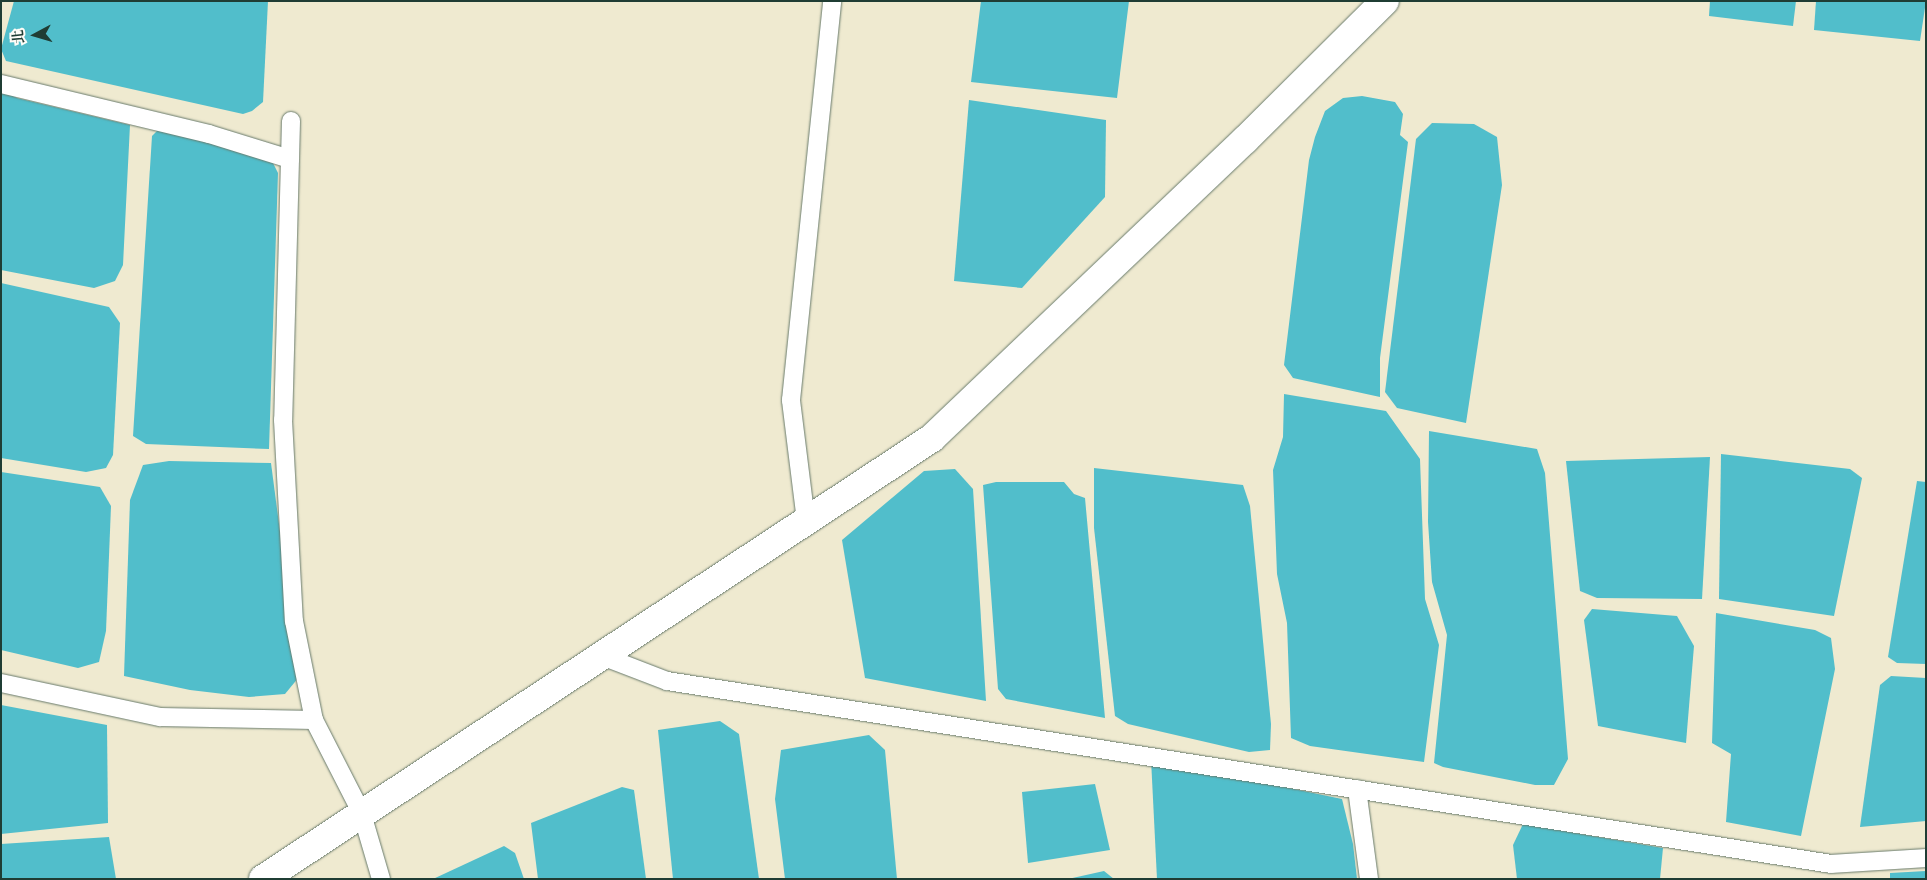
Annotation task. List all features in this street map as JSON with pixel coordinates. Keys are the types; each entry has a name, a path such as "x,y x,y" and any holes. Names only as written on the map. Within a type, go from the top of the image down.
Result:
{"street":[{"path":"263,879 932,438 1245,140 1385,1"}],"lane":[{"path":"806,521 791,400 832,1"},
{"path":"1,84 209,134 290,159"},
{"path":"291,121 283,420 294,621 314,720 362,814 380,879"},
{"path":"602,656 666,681 1830,864 1926,858"},
{"path":"1,683 160,717 314,720"},
{"path":"1357,789 1369,879"}],"water":[{"path":"14,1 268,1 263,102 252,111 243,114 6,61 1,49"},
{"path":"981,1 1129,1 1117,98 971,82"},
{"path":"1710,1 1796,1 1793,26 1709,16"},
{"path":"1816,1 1926,1 1920,41 1814,30"},
{"path":"1,89 17,98 130,125 123,265 115,281 94,288 1,270"},
{"path":"1362,96 1395,102 1403,114 1400,135 1408,142 1380,358 1380,397 1293,378 1284,365 1309,160 1315,137 1325,111 1343,98"},
{"path":"969,100 1106,120 1105,197 1022,288 954,281"},
{"path":"1432,123 1474,124 1497,137 1502,185 1466,423 1397,408 1385,392 1416,139"},
{"path":"163,125 269,155 278,173 269,449 146,444 133,436 152,136"},
{"path":"1,283 109,307 120,323 113,455 106,468 86,472 1,458"},
{"path":"1284,394 1386,411 1420,459 1425,599 1439,645 1424,762 1310,746 1291,738 1287,623 1277,574 1273,470 1283,437"},
{"path":"1429,431 1537,449 1545,473 1568,759 1554,785 1535,785 1443,767 1434,763 1447,635 1432,582 1428,522"},
{"path":"1721,454 1850,469 1862,478 1834,616 1719,599"},
{"path":"1710,457 1702,599 1597,598 1580,591 1566,461"},
{"path":"169,461 271,463 299,677 285,694 249,697 190,690 124,676 130,500 143,465"},
{"path":"1094,468 1243,485 1250,506 1271,724 1270,750 1249,752 1128,724 1115,716 1094,528"},
{"path":"955,469 973,489 986,701 865,678 842,540 924,471"},
{"path":"1,472 100,487 111,506 106,631 99,662 78,668 1,650"},
{"path":"1917,481 1926,482 1926,664 1897,663 1888,657"},
{"path":"996,482 1064,482 1074,494 1085,498 1105,718 1006,699 998,689 983,485"},
{"path":"1592,609 1677,616 1694,646 1686,743 1598,726 1584,620"},
{"path":"1716,613 1815,630 1831,638 1835,669 1801,836 1726,822 1731,754 1712,743"},
{"path":"1891,676 1926,678 1926,821 1860,827 1880,685"},
{"path":"1,705 107,725 108,823 1,834"},
{"path":"720,721 739,734 759,879 673,879 658,730"},
{"path":"869,735 885,750 897,879 785,879 775,799 781,750"},
{"path":"1151,759 1342,799 1353,844 1357,879 1157,879"},
{"path":"1095,784 1110,850 1028,863 1022,792"},
{"path":"622,787 634,790 646,879 538,879 531,823"},
{"path":"1523,824 1663,848 1660,879 1517,879 1513,845"},
{"path":"109,837 116,879 1,879 1,844"},
{"path":"504,846 515,853 524,879 433,879"},
{"path":"1104,871 1114,879 1068,879"},
{"path":"1926,871 1926,879 1890,879 1890,873"}]}
